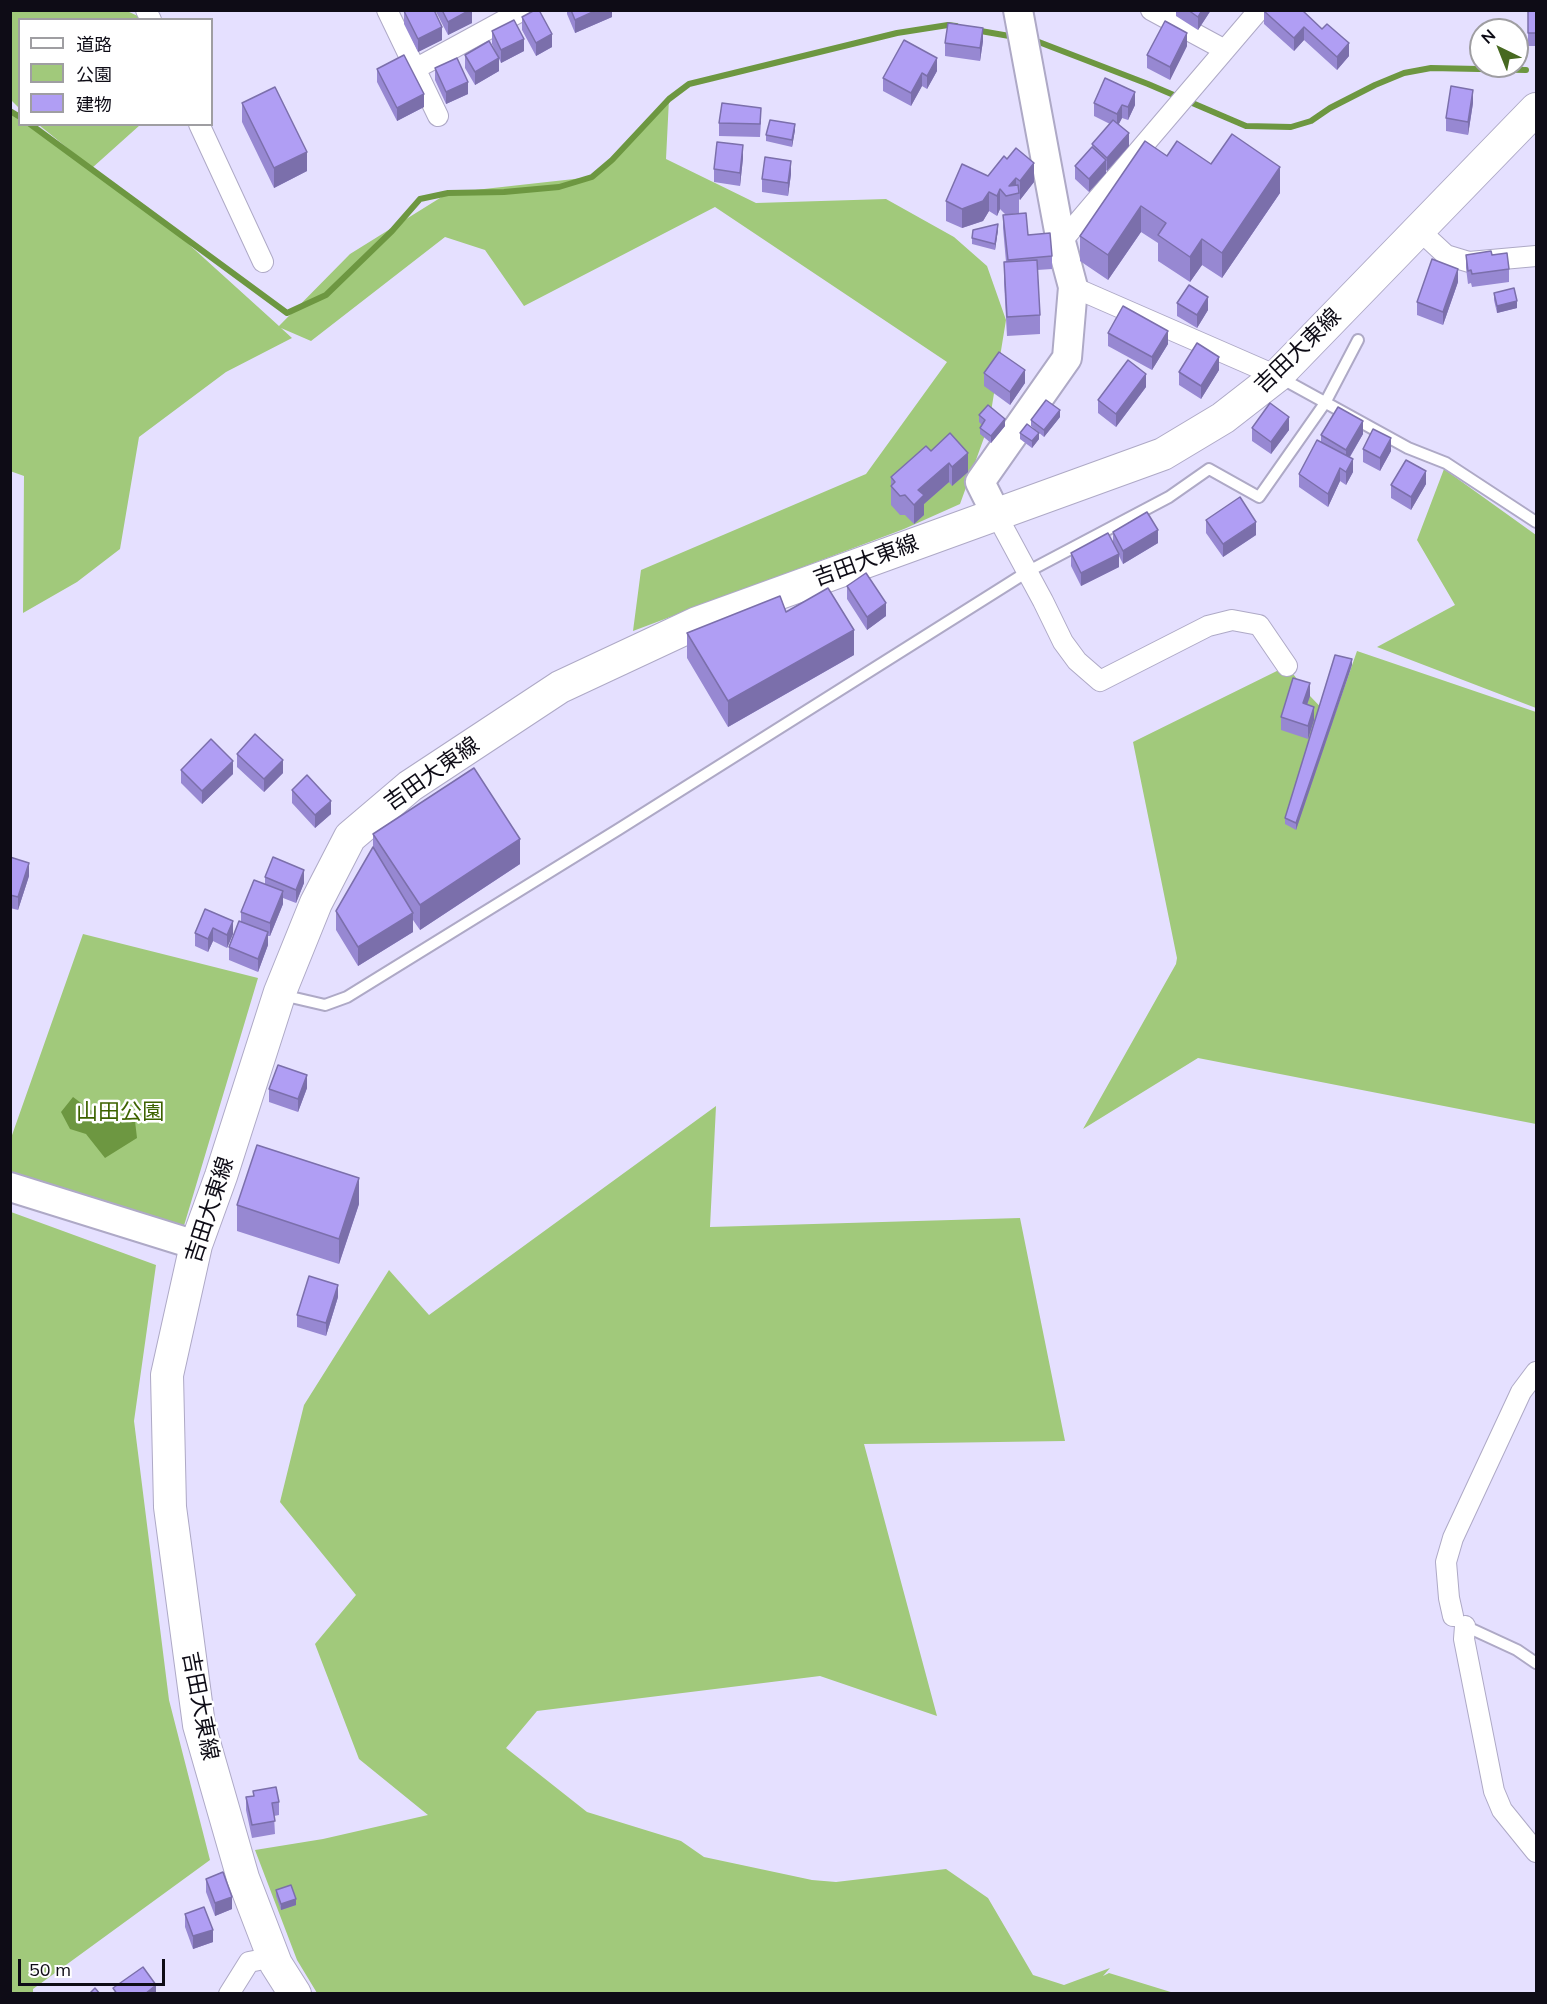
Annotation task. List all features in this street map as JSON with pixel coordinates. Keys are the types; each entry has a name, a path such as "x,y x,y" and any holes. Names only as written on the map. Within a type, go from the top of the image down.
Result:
{"main road":[{"name":"吉田大東線","path":"295,1994 274,1957 243,1878 199,1725 170,1507 167,1375 196,1245 279,995 316,903 350,837 410,786 560,687 696,623 1163,454 1223,418 1276,376 1536,109"}],"street":[{"path":"387,10 438,116"},
{"path":"415,69 523,10"},
{"path":"1151,10 1225,50"},
{"path":"1062,242 1259,10"},
{"path":"1018,15 1062,242 1073,287 1067,358 980,482 1063,642 1077,661 1100,681 1208,626 1232,620 1259,626 1287,666"},
{"path":"200,126 263,262"},
{"path":"1419,230 1446,255 1469,262 1536,256"},
{"path":"1073,287 1276,376"},
{"path":"10,1187 196,1245"},
{"path":"1536,1372 1521,1392 1454,1538 1446,1562 1449,1598 1464,1639 1494,1791 1502,1810 1536,1852"},
{"path":"229,1994 249,1962 274,1957"}],"lane":[{"path":"279,995 325,1005 347,997 589,848 1027,572 1169,497 1209,469 1259,497 1325,403 1358,340"},
{"path":"1276,376 1408,448 1446,463 1536,522"},
{"path":"1459,1621 1517,1650 1536,1663"}],"green space":[{"path":"10,11 127,11 140,17 18,18 18,107 11,100"},
{"path":"669,99 666,159 756,203 886,199 954,237 987,266 1006,320 989,424 960,504 904,529 633,631 641,570 866,474 947,362 715,207 524,306 485,250 445,237 311,341 281,328 292,338 226,372 139,437 120,549 77,582 23,613 24,476 10,471 10,111 18,117 18,126 30,126 163,221 279,326 350,254 448,193 592,177"},
{"path":"40,126 139,126 92,168"},
{"path":"1444,469 1536,535 1536,708 1377,647 1455,605 1417,540"},
{"path":"1357,651 1536,712 1536,1124 1198,1058 1083,1129 1176,964 1177,958 1133,742 1287,666 1310,696 1333,720"},
{"name":"山田公園","path":"83,934 258,978 183,1229 11,1182 11,1138"},
{"path":"716,1106 710,1227 1020,1218 1065,1441 864,1444 937,1716 820,1676 537,1711 506,1748 587,1812 681,1841 704,1857 812,1880 836,1882 946,1869 988,1898 1033,1975 1064,1985 1110,1968 1103,1976 1109,1973 1174,1993 317,1993 297,1960 255,1850 323,1839 428,1815 359,1759 315,1644 356,1595 280,1502 304,1405 389,1270 429,1315"},
{"path":"11,1212 156,1265 134,1421 169,1700 210,1860 33,1989 33,1994 10,1993"}],"shaded area":[{"path":"73,1097 96,1114 115,1115 135,1121 137,1138 105,1158 86,1134 70,1129 61,1112"}],"building":[{"path":"405,10 434,10 442,27 418,39"},
{"path":"442,10 470,10 448,22"},
{"path":"539,10 552,34 536,43 522,17"},
{"path":"571,10 597,10 575,20"},
{"path":"1188,10 1202,10 1198,17"},
{"path":"1302,10 1322,29 1327,24 1349,43 1337,57 1304,27 1294,38 1264,11"},
{"path":"1528,10 1536,10 1536,33 1529,33"},
{"path":"514,20 524,39 501,50 492,31"},
{"path":"1165,21 1187,33 1170,67 1147,55"},
{"path":"948,23 983,28 980,48 945,43"},
{"path":"904,40 937,58 927,76 922,73 911,93 883,78"},
{"path":"489,41 499,58 475,72 465,55"},
{"path":"404,55 424,94 397,108 377,69"},
{"path":"457,58 468,82 446,92 435,68"},
{"path":"1105,78 1135,92 1128,107 1122,105 1117,114 1094,103"},
{"path":"1451,86 1473,90 1468,122 1446,118"},
{"path":"275,87 307,152 274,168 242,103"},
{"path":"722,103 761,108 760,124 719,123"},
{"path":"770,120 795,124 792,140 766,135"},
{"path":"1113,120 1129,133 1107,158 1092,144"},
{"path":"1232,134 1280,167 1222,253 1202,239 1190,257 1158,235 1166,223 1141,206 1108,255 1080,236 1145,141 1167,156 1177,141 1211,164"},
{"path":"717,142 743,145 740,173 714,169"},
{"path":"1092,147 1106,160 1089,179 1075,166"},
{"path":"1016,148 1034,163 1020,181 1016,178 1009,186 1018,185 1019,193 1006,196 1000,189 997,196 989,192 983,201 962,209 946,201 962,164 988,176 1004,156 1007,159"},
{"path":"765,157 791,161 788,183 762,179"},
{"path":"1026,213 1028,235 1050,233 1052,256 1008,260 1003,215"},
{"path":"998,224 995,244 972,238 973,230"},
{"path":"1491,251 1492,255 1507,253 1509,269 1472,274 1471,270 1468,271 1466,255"},
{"path":"1432,259 1458,269 1443,312 1417,302"},
{"path":"1037,260 1040,315 1007,317 1004,262"},
{"path":"1189,285 1208,297 1197,315 1177,303"},
{"path":"1514,288 1517,301 1497,306 1494,293"},
{"path":"1123,306 1168,331 1152,357 1108,333"},
{"path":"1197,343 1219,357 1201,386 1179,372"},
{"path":"999,352 1025,370 1010,392 984,373"},
{"path":"1128,360 1146,374 1116,414 1098,400"},
{"path":"1046,400 1060,410 1044,430 1031,420"},
{"path":"1270,403 1289,417 1271,442 1252,428"},
{"path":"988,405 1005,419 991,436 980,428 985,420 979,415"},
{"path":"1338,407 1363,421 1346,450 1321,435"},
{"path":"1027,424 1039,433 1032,441 1020,433"},
{"path":"1373,429 1391,438 1380,458 1363,449"},
{"path":"950,433 968,453 952,467 949,463 918,490 924,495 914,505 905,495 900,496 891,486 895,482 891,477 926,446 931,451"},
{"path":"1317,440 1353,459 1346,472 1340,468 1328,494 1299,474"},
{"path":"1406,460 1426,471 1411,497 1391,485"},
{"path":"1240,497 1256,522 1223,544 1206,520"},
{"path":"1147,512 1158,530 1123,551 1113,532"},
{"path":"1108,533 1119,554 1081,573 1071,553"},
{"path":"866,573 886,603 867,617 847,586"},
{"path":"828,588 854,630 728,701 687,633 780,596 786,612"},
{"path":"1335,655 1352,659 1296,823 1285,818"},
{"path":"1293,678 1310,683 1303,703 1314,707 1308,726 1281,717"},
{"path":"255,734 283,760 264,779 237,754"},
{"path":"211,739 233,761 202,791 181,770"},
{"path":"474,768 520,839 420,905 373,834"},
{"path":"307,775 331,801 315,815 292,790"},
{"path":"373,847 413,913 358,947 336,911"},
{"path":"10,857 29,863 18,897 10,895"},
{"path":"273,857 304,870 296,890 265,877"},
{"path":"254,880 283,891 270,923 241,912"},
{"path":"205,909 233,921 227,935 213,928 208,939 195,933"},
{"path":"239,921 268,932 258,959 229,947"},
{"path":"278,1065 307,1075 298,1099 269,1089"},
{"path":"257,1145 359,1178 339,1239 237,1205"},
{"path":"309,1276 338,1285 326,1323 297,1315"},
{"path":"276,1787 279,1802 272,1803 275,1821 252,1825 246,1797 254,1796 253,1791"},
{"path":"223,1872 232,1897 215,1903 206,1879"},
{"path":"291,1885 296,1899 281,1904 276,1890"},
{"path":"204,1907 213,1930 193,1936 185,1914"},
{"path":"143,1967 156,1985 145,1994 117,1994 113,1988"},
{"path":"95,1988 100,1994 89,1994"}],"waterway":[{"path":"33,126 287,313 326,295 392,231 420,199 448,193 504,192 559,187 592,177 612,160 669,99 689,84 897,33 948,25 956,26"},
{"path":"975,30 1015,37"},
{"path":"1031,39 1148,84 1246,126 1291,127 1311,121 1330,108 1404,73 1431,68 1469,69"},
{"path":"10,111 18,116"}]}
